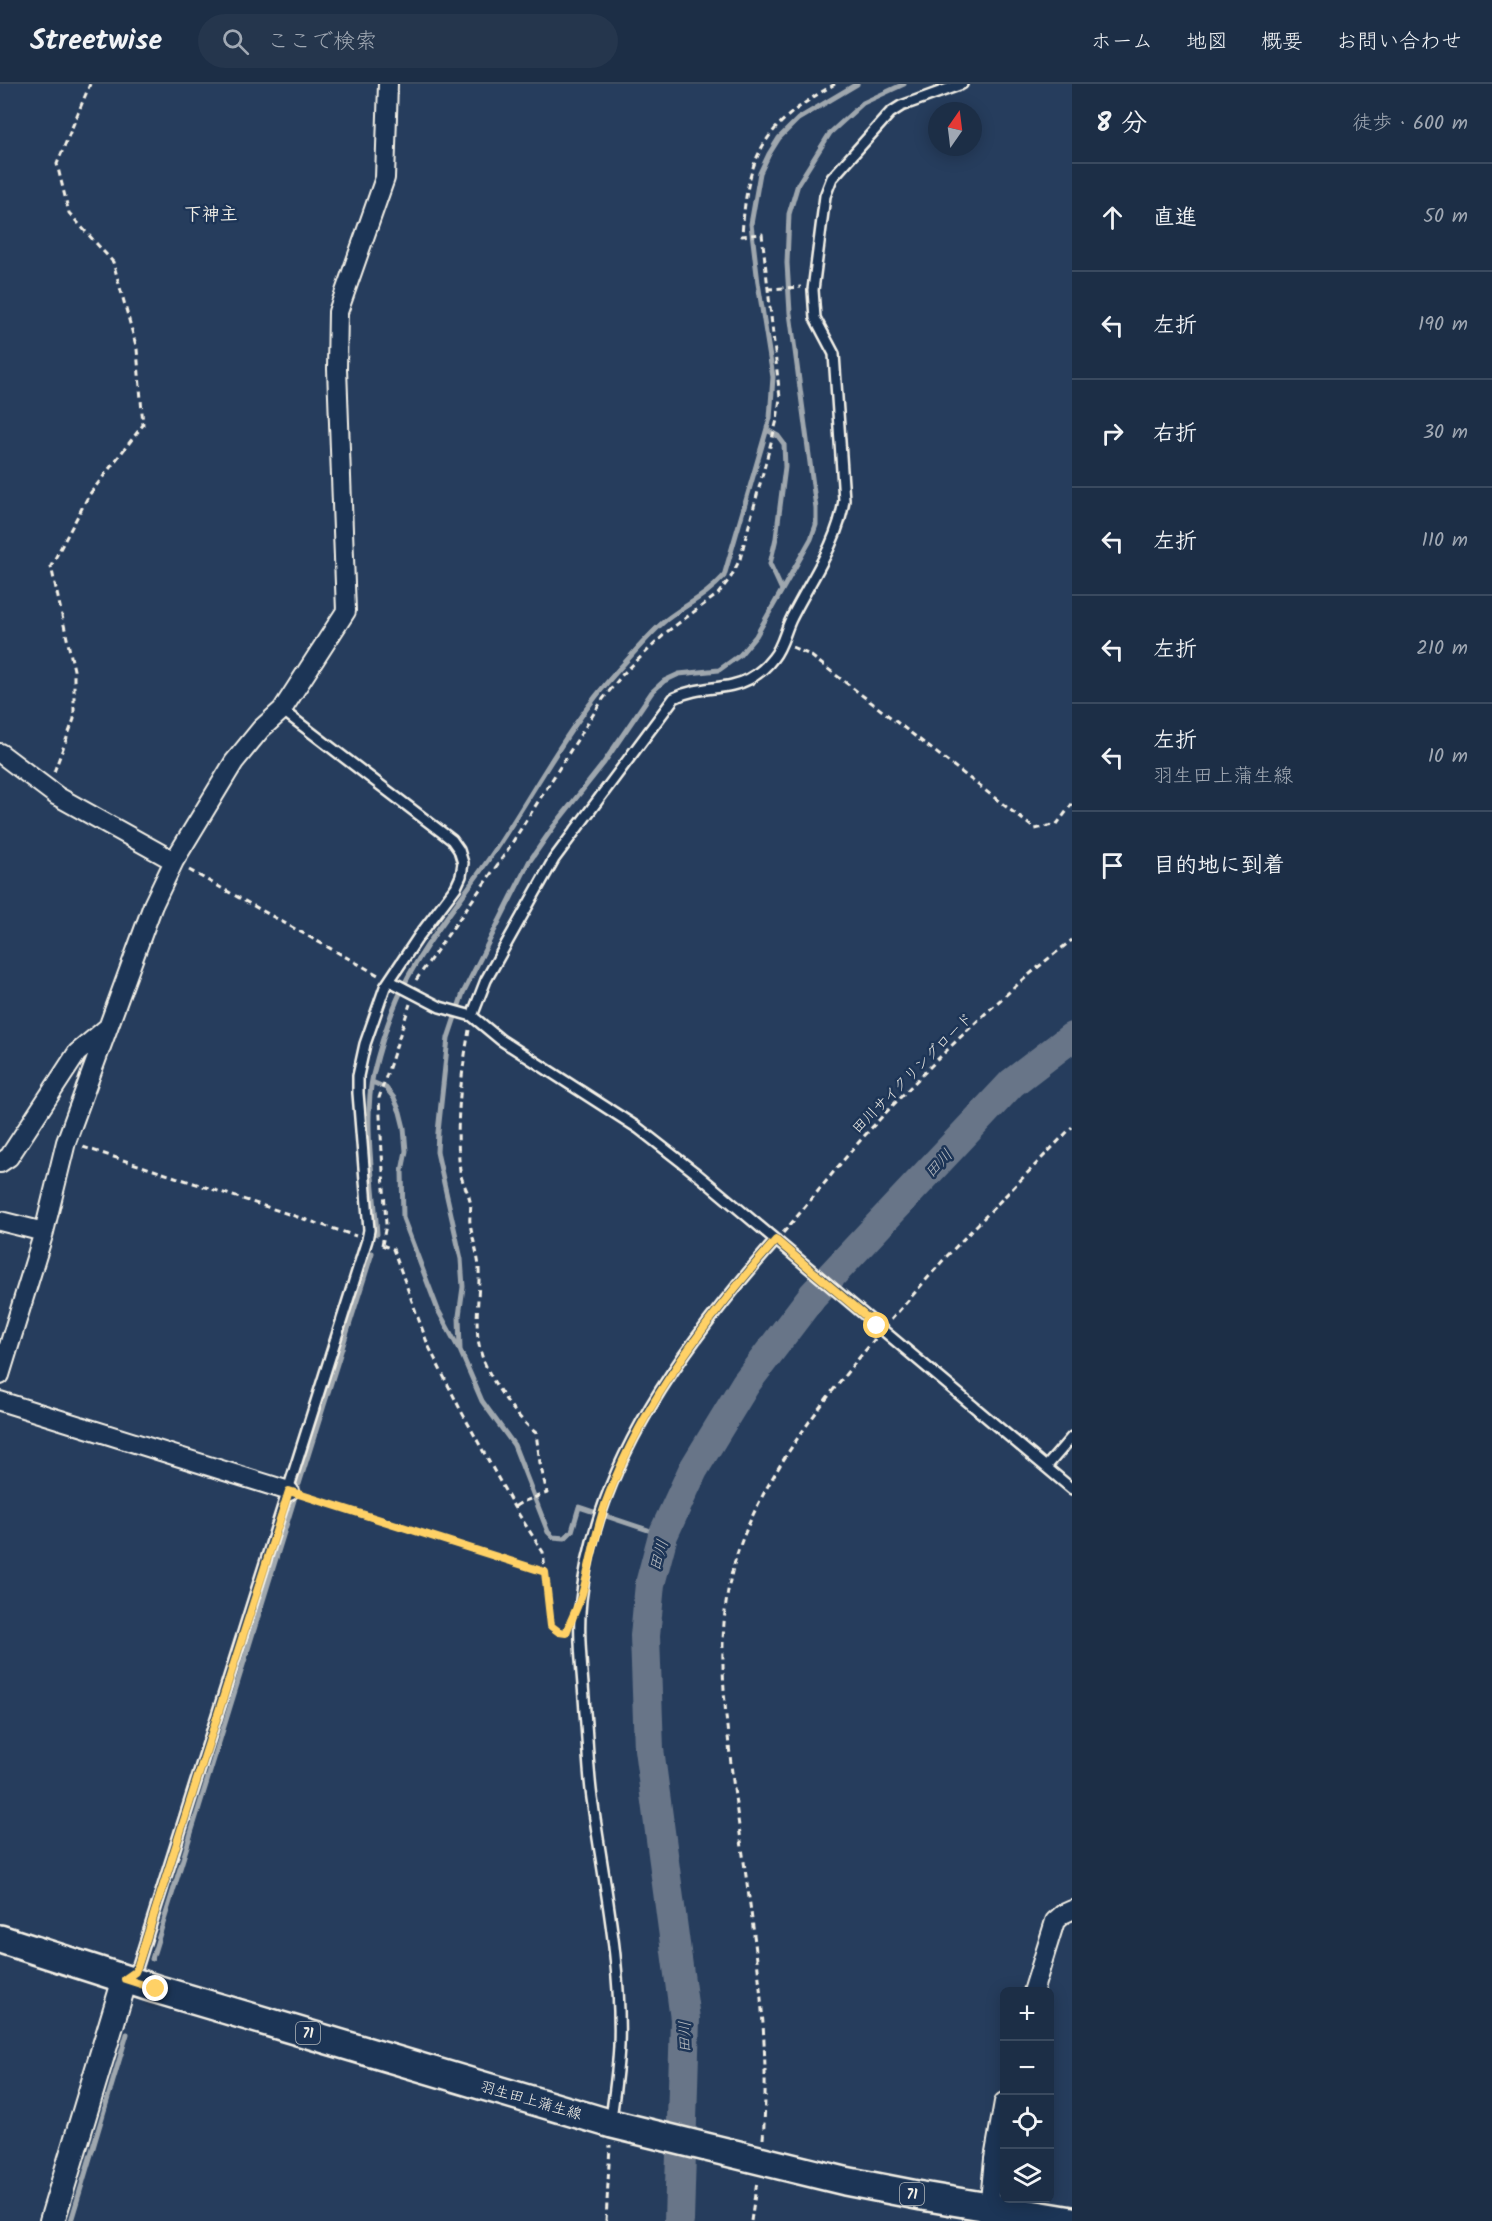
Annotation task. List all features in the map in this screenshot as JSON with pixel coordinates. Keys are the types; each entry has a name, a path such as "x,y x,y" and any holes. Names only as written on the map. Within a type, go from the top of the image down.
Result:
{"main road":[{"name":"羽生田上蒲生線","path":"0,1940 613,2125 757,2161 989,2214 1072,2221"}],"street":[{"path":"0,1375 44,1232 66,1142 153,905 174,861 234,762 261,729 282,710 346,611 337,369 338,312 385,178 388,84"},
{"path":"0,753 47,789 174,861"},
{"path":"0,1163 9,1158 77,1053 108,1027"},
{"path":"0,1221 44,1232"},
{"path":"0,1401 289,1491"},
{"path":"1035,1987 1055,1921 1072,1910"},
{"path":"52,2221 125,1979"},
{"path":"989,2214 994,2159 1000,2128"}],"lane":[{"path":"472,1016 486,980 554,859 674,698 686,692 731,686 747,680 774,657 783,642 791,618 830,547 842,515 844,500 834,354 815,318 813,290 825,196 832,178 890,113 901,106 963,84"},
{"path":"125,1979 135,1972 138,1965 367,1240 369,1230 358,1076 365,1044 385,987 419,936 456,887 463,863 459,850 452,840 282,710"},
{"path":"390,981 440,1007 472,1016 501,1040 638,1128 779,1240 879,1329 1072,1489"},
{"path":"613,2125 619,2044 618,2004 592,1798 583,1681 581,1601 587,1570 608,1496 622,1461 642,1422 703,1330 745,1276 779,1240"},
{"path":"1046,1467 1072,1437"}],"path":[{"path":"47,789 74,719 74,670 51,566 89,495 143,425 138,349 113,262 69,213 57,164 90,84"},
{"path":"382,1245 386,1225 380,1094 396,1047 407,990 415,983 423,968 505,854 603,699 623,674 668,631 718,594 740,559 777,420 780,398 762,234 742,236 744,206 754,160 772,131 804,102 833,84"},
{"path":"767,288 799,287"},
{"path":"783,642 810,656 1035,829 1057,824 1072,804"},
{"path":"174,861 390,981"},
{"name":"田川サイクリングロード","path":"779,1240 877,1122 972,1028 1044,961 1072,940"},
{"path":"472,1016 461,1074 457,1119 460,1174 471,1202 470,1220 479,1268 477,1312 479,1340 483,1359 510,1406 523,1423 536,1433 547,1493 514,1507"},
{"path":"751,2221 757,2161 764,2123 762,2025 752,1915 737,1815 722,1658 726,1608 741,1543 775,1474 879,1329 1072,1127"},
{"path":"66,1142 393,1249 428,1345 514,1507 543,1552 551,1626 559,1632 566,1633 569,1626"},
{"path":"289,1491 545,1572"},
{"path":"606,2221 613,2125"}],"waterway":[{"path":"377,1234 369,1133 370,1093 380,1050 397,1000 430,941 491,855 602,688 654,631 724,576 770,418 773,377 751,224 760,173 779,138 798,119 857,84"},
{"path":"663,1535 579,1507 572,1531 565,1538 553,1537 548,1532 514,1445 482,1401 460,1350 459,1316 463,1287 461,1259 437,1152 448,1038 463,993 529,862 554,826 603,764 652,692 664,681 679,674 719,670 740,655 756,636 811,539 816,525 816,508 790,313 787,263 789,214 798,184 830,133 863,103 904,84"},
{"path":"767,430 778,436 784,444 785,467 776,538 770,564 782,590"},
{"name":"田川","path":"679,2221 685,2019 649,1749 645,1636 650,1584 663,1535 693,1470 746,1383 813,1295 1012,1083 1072,1037"},
{"path":"372,1082 386,1088 394,1098 400,1112 406,1151 402,1171 403,1218 438,1310 459,1349"},
{"path":"299,1484 372,1253"},
{"path":"152,1959 294,1500"},
{"path":"71,2221 127,2034"}],"district":[{"name":"下神主","path":"211,214"}],"route":[{"path":"156,1989 125,1979 135,1972 138,1965 289,1491 545,1572 551,1626 559,1632 566,1633 583,1592 595,1537 608,1496 622,1461 642,1422 703,1330 776,1240 877,1326"}]}
